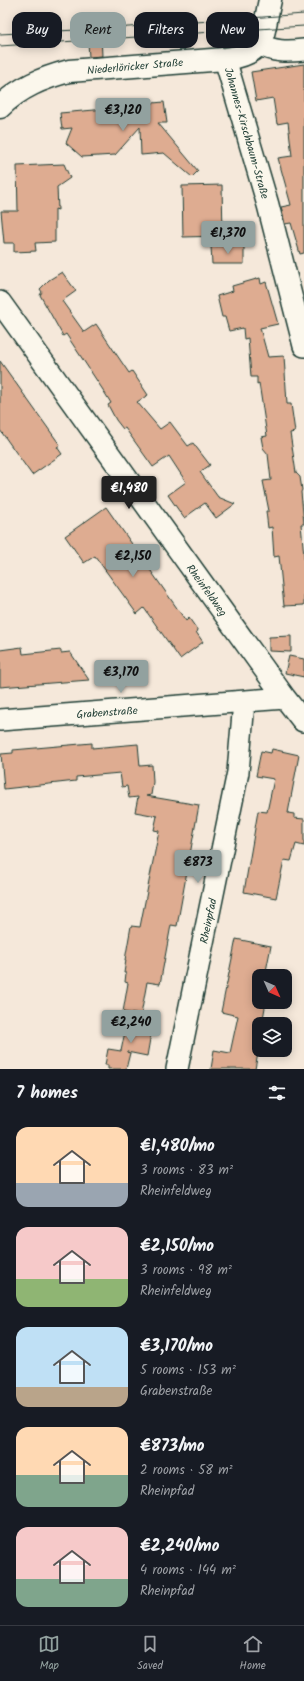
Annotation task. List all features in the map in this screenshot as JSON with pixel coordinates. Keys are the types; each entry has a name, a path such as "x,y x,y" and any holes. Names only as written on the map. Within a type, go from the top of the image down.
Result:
{"main road":[{"path":"262,36 270,0"},
{"name":"Niederlöricker Straße","path":"0,106 7,99 25,87 44,78 69,71 225,59 246,55 253,51 262,36"}],"street":[{"path":"262,36 274,51 283,52 304,50"},
{"name":"Johannes-Kirschbaum-Straße","path":"225,59 268,205 304,346"},
{"name":"Rheinfeldweg","path":"0,302 303,721"},
{"name":"Grabenstraße","path":"0,720 285,698"},
{"name":"Rheinpfad","path":"177,1069 238,772 244,702"}],"building":[{"path":"88,48 102,48 102,56 89,57"},
{"path":"304,64 304,253 300,254 291,223 285,224 281,207 291,205 278,158 292,156 288,122 277,124 273,98 256,101 251,72"},
{"path":"139,100 142,104 164,102 167,123 158,123 198,171 192,177 164,153 141,155 140,127 115,155 82,157 66,143 72,128 62,129 60,113 129,107 129,105 139,104"},
{"path":"64,164 70,178 57,187 58,210 55,209 55,242 35,243 36,251 14,252 14,243 4,243 1,211 18,211 17,166"},
{"path":"222,185 223,236 183,237 182,186"},
{"path":"244,245 244,264 212,264 211,246"},
{"path":"62,272 76,291 62,301 84,332 96,324 129,373 132,371 148,395 137,402 160,429 170,422 188,446 193,443 210,465 200,472 218,497 235,504 216,518 205,503 184,518 168,495 186,482 169,456 153,467 125,428 123,429 116,420 108,405 111,403 103,390 66,334 63,336 40,295 42,292 40,289 49,280"},
{"path":"260,278 261,284 266,282 278,324 260,328 268,357 284,356 287,404 291,404 295,432 290,433 296,473 300,477 302,490 304,524 301,524 304,556 304,605 284,606 279,556 274,557 272,527 268,528 266,511 269,511 263,481 271,480 268,454 263,448 261,437 267,436 259,383 257,384 257,377 251,377 248,338 244,339 243,328 229,331 225,317 222,317 217,296 233,291 232,286"},
{"path":"0,361 60,445 57,447 62,454 32,475 0,430"},
{"path":"106,507 186,621 189,618 198,631 196,632 203,642 180,659 144,608 137,614 95,556 84,563 65,536"},
{"path":"291,636 291,652 269,651 269,637"},
{"path":"22,647 23,654 61,650 61,653 70,652 89,680 0,687 0,650"},
{"path":"289,656 304,659 304,677 285,673"},
{"path":"92,743 92,748 138,744 140,766 152,765 153,782 151,795 146,796 199,805 177,926 171,925 160,984 147,982 141,1015 123,1012 128,983 125,982 125,960 131,926 140,927 159,831 154,830 157,816 135,812 138,797 129,798 127,786 122,787 120,773 76,777 76,781 4,789 1,754 13,753 13,750"},
{"path":"272,749 299,755 288,813 294,814 294,818 304,819 304,846 296,844 291,861 284,860 276,898 244,892 258,811 267,812 274,779 256,776 261,751 271,753"},
{"path":"236,939 271,946 266,969 252,969 252,1009 265,1009 263,1017 252,1017 252,1057 257,1057 255,1069 211,1069 214,1050 230,1053 238,1016 221,1012"},
{"path":"128,1017 153,1022 147,1056 127,1052 130,1053 126,1069 108,1069 108,1065 105,1065 108,1049 121,1051"}],"tram line":[{"path":"0,34 115,28 304,14"},
{"path":"0,46 304,26"}]}
